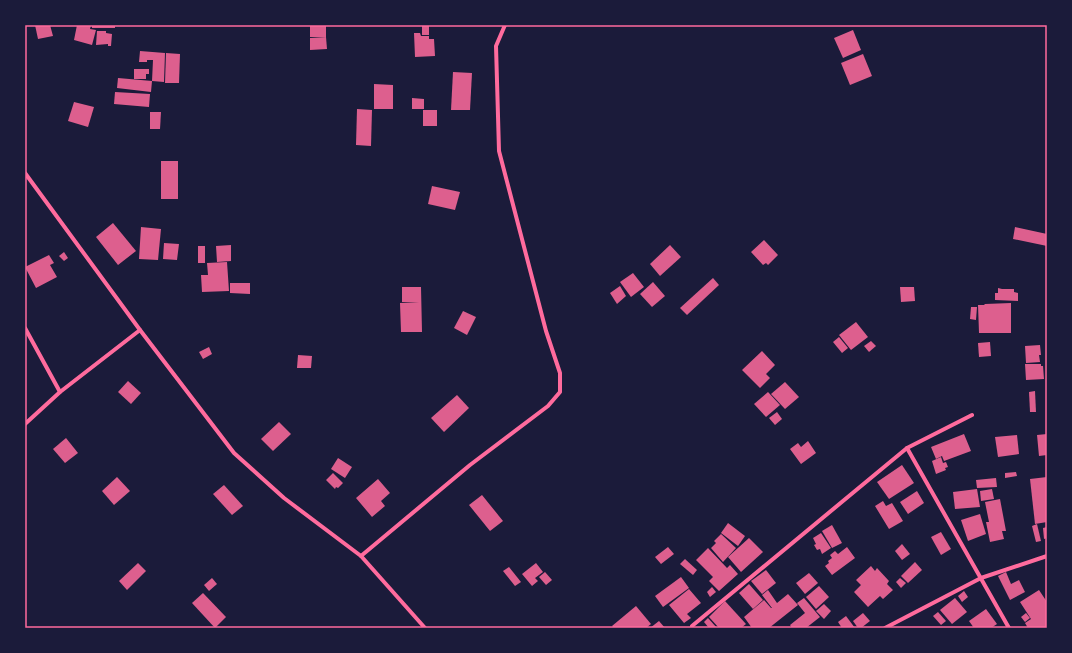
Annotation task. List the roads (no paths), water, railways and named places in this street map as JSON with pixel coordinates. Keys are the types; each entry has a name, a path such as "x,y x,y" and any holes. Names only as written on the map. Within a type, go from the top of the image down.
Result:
{"street":[{"path":"361,556 470,465 548,406 560,392 560,373 546,331 499,151 496,46 505,25"},
{"path":"25,173 140,330 234,453 284,498 361,556 425,628"},
{"path":"25,328 60,392"},
{"path":"25,424 60,392 140,330"},
{"path":"691,627 907,448 972,415"},
{"path":"907,448 1009,628"},
{"path":"885,628 981,578 1047,556"}]}
